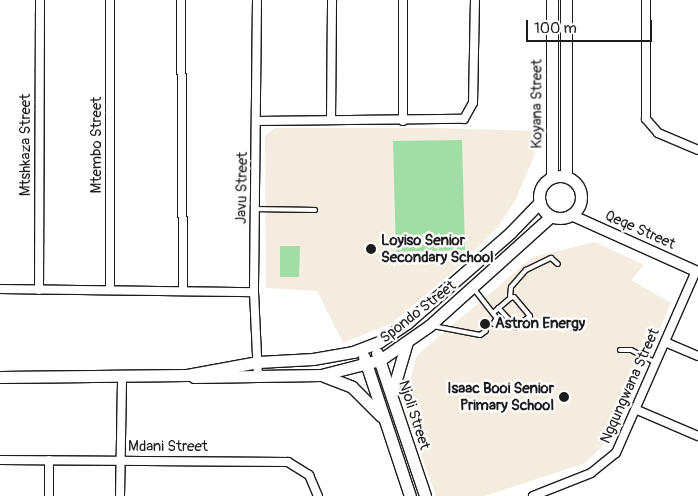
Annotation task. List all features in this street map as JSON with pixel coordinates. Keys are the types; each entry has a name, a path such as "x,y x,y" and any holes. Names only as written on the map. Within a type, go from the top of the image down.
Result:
{"main road":[{"name":"Koyana Street","path":"552,0 552,177"},
{"name":"Koyana Street","path":"566,0 566,176"},
{"path":"566,176 574,181 582,194 580,204 571,215 561,218 551,216 540,202 541,187 552,177 566,176"},
{"name":"Spondo Street","path":"187,376 258,362 313,359 362,349 374,344 407,323 439,296 510,233 540,202"},
{"name":"Spondo Street","path":"0,377 187,376 215,379 321,375 366,365 380,360 428,326 551,216"},
{"path":"391,395 407,342"},
{"name":"Njoli Street","path":"374,344 424,496"},
{"name":"Njoli Street","path":"362,349 410,496"},
{"path":"321,375 352,387 384,419"}],"street":[{"name":"Mtshkaza Street","path":"40,0 40,290"},
{"name":"Mtembo Street","path":"110,0 110,290"},
{"path":"181,0 183,290"},
{"name":"Javu Street","path":"257,0 254,292 258,377"},
{"path":"331,120 332,0"},
{"path":"403,0 403,121"},
{"path":"256,121 442,122 464,119 472,107 475,0"},
{"path":"646,0 646,119 658,133 698,150"},
{"name":"Qeqe Street","path":"571,215 697,272"},
{"name":"Ngqungwana Street","path":"533,496 573,482 601,466 620,447 697,272"},
{"path":"0,289 254,292"},
{"path":"665,342 698,356"},
{"path":"120,496 119,461 122,377"},
{"path":"637,410 698,436"},
{"name":"Mdani Street","path":"0,460 288,462 309,475 318,496"},
{"path":"49,460 49,496"}],"lane":[{"path":"255,209 315,210"},
{"path":"510,298 511,287 526,270 551,258 558,264"},
{"path":"472,288 493,312 497,319 493,324"},
{"path":"493,312 510,298 517,298 529,312 528,319 516,327 498,308"},
{"path":"428,326 480,334 486,331"},
{"path":"620,350 631,350 656,363"}],"shaded area":[{"name":"Loyiso Senior Secondary School","path":"275,128 433,128 537,131 534,156 515,201 497,228 456,269 392,323 343,343 317,291 266,288 265,136"},
{"path":"595,242 644,265 631,280 671,303 613,436 585,463 485,496 436,496 404,406 417,355 533,257"}],"green space":[{"path":"462,140 465,250 396,252 393,141"},
{"path":"280,246 300,246 299,277 280,277"}],"place":[{"name":"Loyiso Senior Secondary School","path":"371,249"},
{"name":"Astron Energy","path":"485,324"},
{"name":"Isaac Booi Senior Primary School","path":"564,397"}]}
